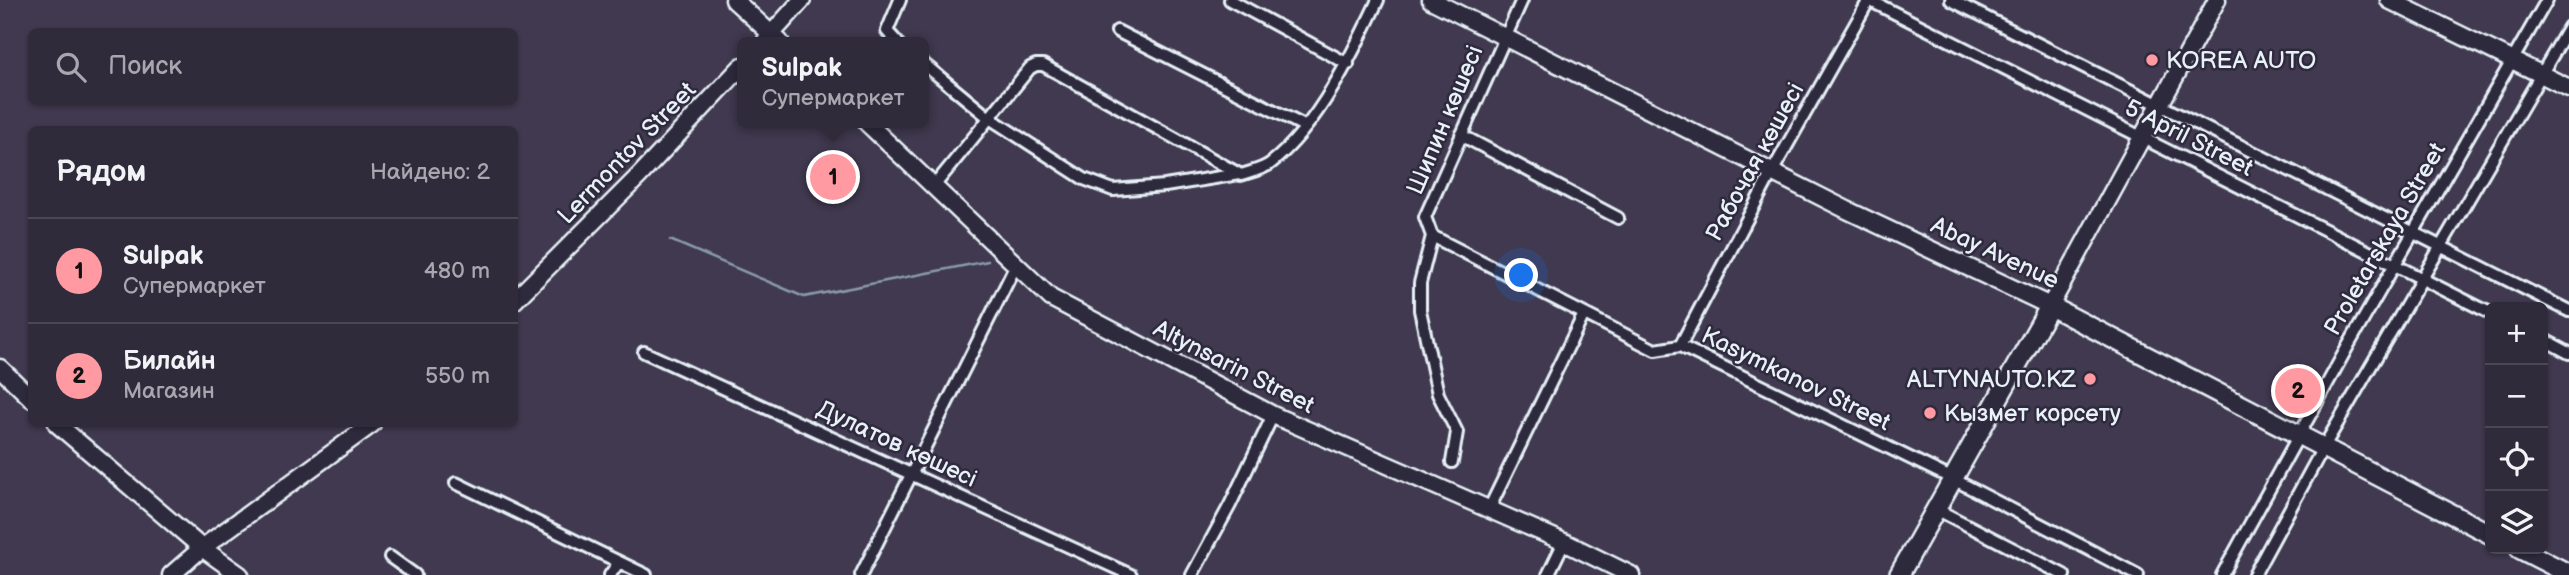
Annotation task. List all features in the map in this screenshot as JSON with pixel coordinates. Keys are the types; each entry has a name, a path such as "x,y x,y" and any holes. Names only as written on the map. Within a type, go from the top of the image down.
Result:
{"main road":[{"name":"Abay Avenue","path":"2050,306 2485,531"},
{"path":"1899,575 2050,306"},
{"path":"2530,554 2569,574"}],"street":[{"path":"734,0 769,37"},
{"path":"774,37 803,0"},
{"path":"892,37 887,31 900,0"},
{"path":"1230,0 1348,64"},
{"path":"929,68 988,117 1084,179 1113,190 1165,186 1240,174 1270,164 1306,127 1348,64 1378,0"},
{"name":"Abay Avenue","path":"1431,0 1772,172 2050,306"},
{"name":"Шипин көшесі","path":"1452,462 1457,432 1438,394 1420,310 1420,283 1432,236 1425,217 1522,0"},
{"name":"5 April Street","path":"1869,0 2485,310"},
{"name":"Рабочая көшесі","path":"1680,346 1772,172 1869,0"},
{"name":"5 April Street","path":"1951,0 2569,312"},
{"path":"2050,306 2217,0"},
{"path":"2389,0 2569,88"},
{"name":"Proletarskaya Street","path":"2222,575 2298,435 2547,0"},
{"path":"2254,575 2323,448 2569,27"},
{"path":"1116,31 1306,127"},
{"path":"933,186 988,117 1030,68 1036,65 1043,65 1240,174"},
{"name":"Lermontov Street","path":"518,298 639,176 737,71"},
{"name":"Altynsarin Street","path":"872,128 1051,298 1273,415 1564,542 1631,575"},
{"path":"1461,135 1618,218"},
{"name":"Kasymkanov Street","path":"1432,236 1655,349 1680,346 1953,479 2138,575"},
{"path":"861,575 1016,265"},
{"path":"1489,509 1584,314"},
{"path":"2548,342 2569,353"},
{"name":"Дулатов көшесі","path":"644,352 1131,575"},
{"path":"0,368 28,395"},
{"path":"1192,575 1230,505 1273,415"},
{"path":"61,427 202,548 240,575"},
{"path":"171,575 202,548 368,427"},
{"path":"456,483 646,575"},
{"path":"1936,509 2064,575"},
{"path":"1548,575 1564,542"},
{"path":"390,557 415,575"},
{"path":"610,575 619,562"}],"waterway":[{"path":"670,240 804,297 988,261"}],"place":[{"name":"KOREA AUTO","path":"2152,60"},
{"name":"Sulpak","path":"833,177"},
{"name":"ALTYNAUTO.KZ","path":"2090,379"},
{"name":"Билайн","path":"2298,391"},
{"name":"Кызмет корсету","path":"1930,413"}]}
